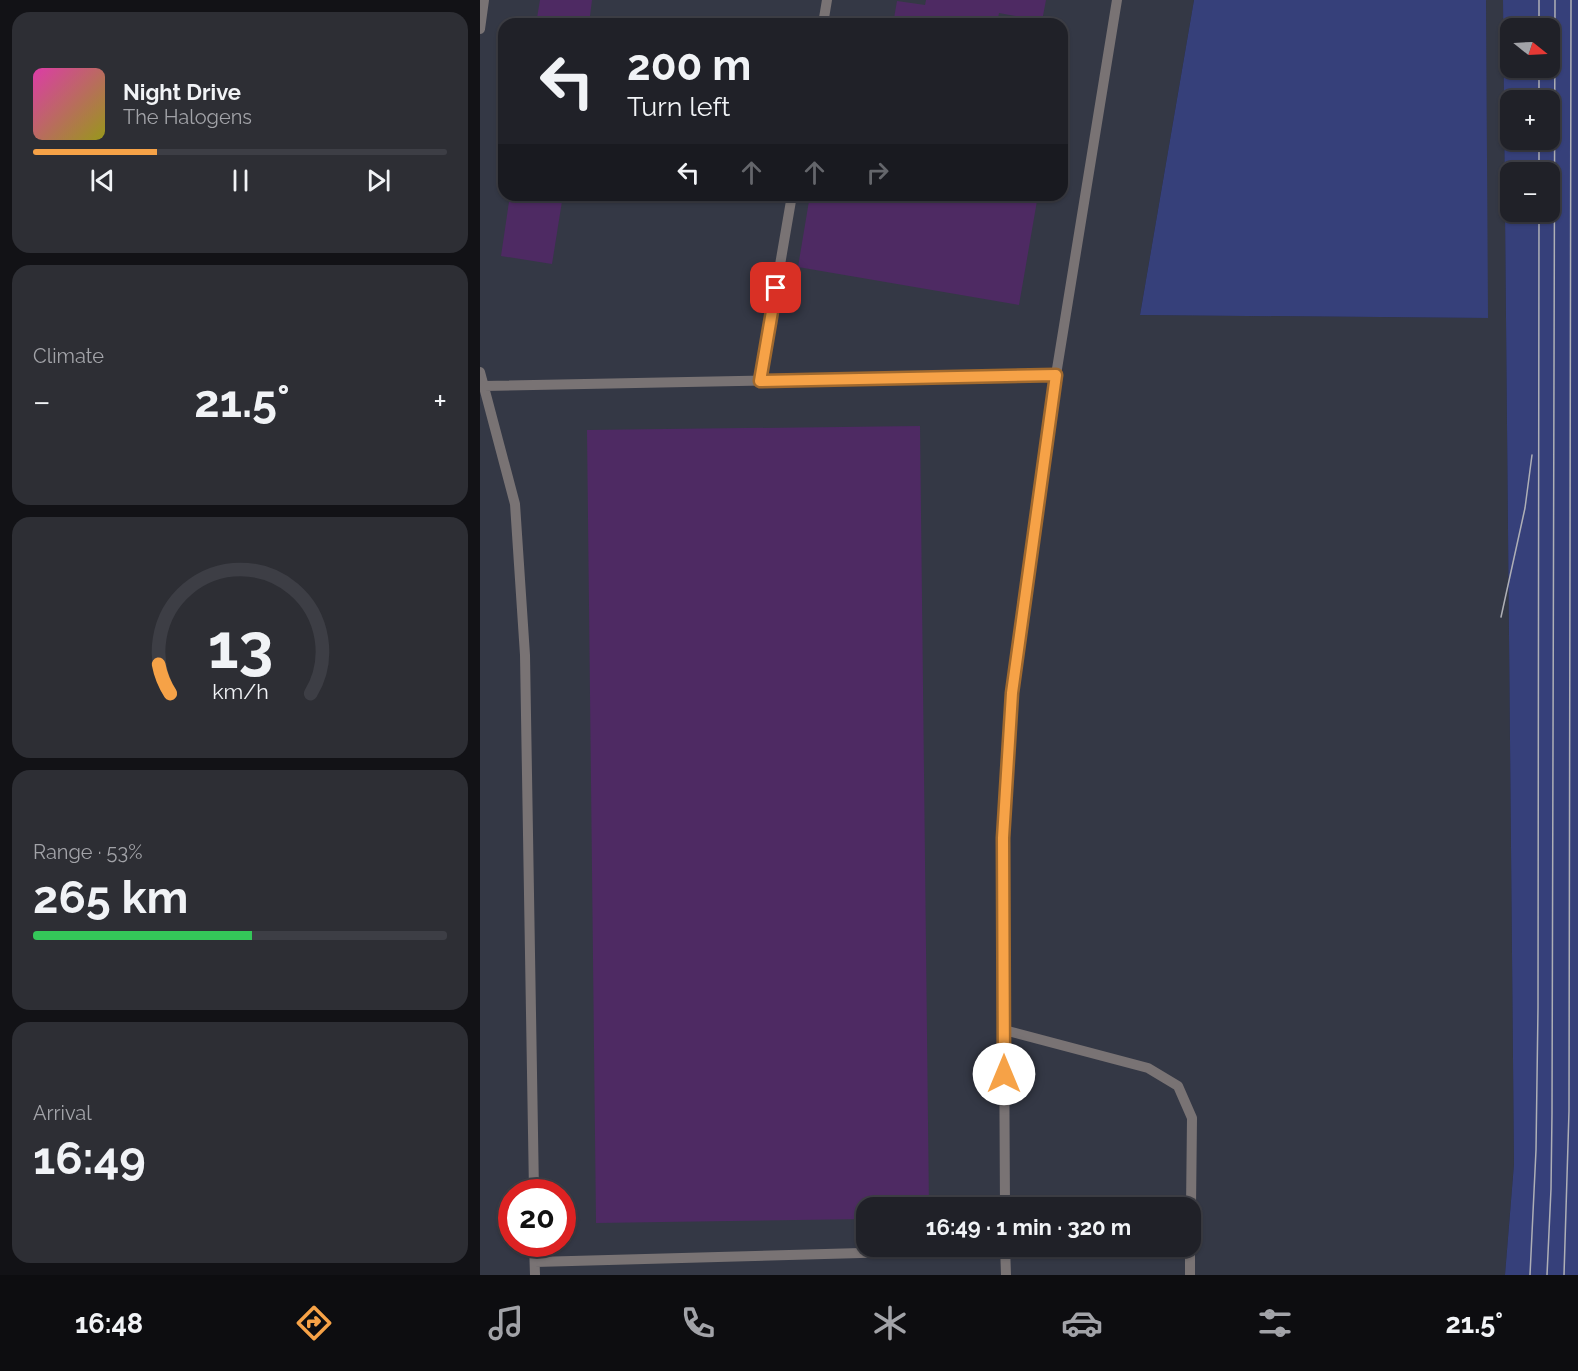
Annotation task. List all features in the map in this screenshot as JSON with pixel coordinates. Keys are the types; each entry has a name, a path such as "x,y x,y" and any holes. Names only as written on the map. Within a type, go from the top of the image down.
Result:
{"lane":[{"path":"480,29 484,0"},
{"path":"824,18 827,0"},
{"path":"1005,1197 1003,838 1012,693 1056,375 1117,0"},
{"path":"760,381 791,201"},
{"path":"480,372 514,504 525,655 534,1179"},
{"path":"484,386 1056,375"},
{"path":"1004,1030 1148,1068 1178,1086 1192,1118 1191,1197"},
{"path":"535,1262 856,1252"},
{"path":"535,1257 535,1275"},
{"path":"1005,1257 1006,1275"},
{"path":"1190,1257 1190,1275"}],"shaded area":[{"path":"480,0 1194,0 1140,315 1487,318 1486,0 1503,0 1503,18 1500,18 1500,78 1504,78 1504,90 1500,90 1500,150 1504,150 1505,162 1500,162 1500,222 1505,222 1514,1164 1505,1275 480,1275"},
{"path":"1194,0 1486,0 1488,318 1140,315"},
{"path":"1503,0 1578,0 1578,1275 1505,1275 1514,1164 1505,222 1560,222 1560,162 1505,162 1504,150 1560,150 1560,90 1504,90 1504,78 1560,78 1560,18 1503,18"}],"building":[{"path":"540,0 592,0 590,18 537,18"},
{"path":"926,0 1046,0 1043,18 1026,18 999,13 998,18 894,18 897,1 925,5"},
{"path":"509,201 562,201 552,264 501,256"},
{"path":"809,201 1037,201 1019,305 798,267"},
{"path":"920,426 929,1197 856,1197 856,1219 596,1223 587,430"}],"tram line":[{"path":"1539,0 1539,18"},
{"path":"1547,1275 1552,1114 1555,0"},
{"path":"1564,1275 1569,1111 1571,0"},
{"path":"1539,78 1539,90"},
{"path":"1539,150 1539,162"},
{"path":"1530,1275 1536,1150 1538,1008 1539,222"},
{"path":"1501,617 1525,508 1532,455"}],"route":[{"path":"776,288 760,381 1056,375 1012,693 1003,838 1004,1074"}]}
